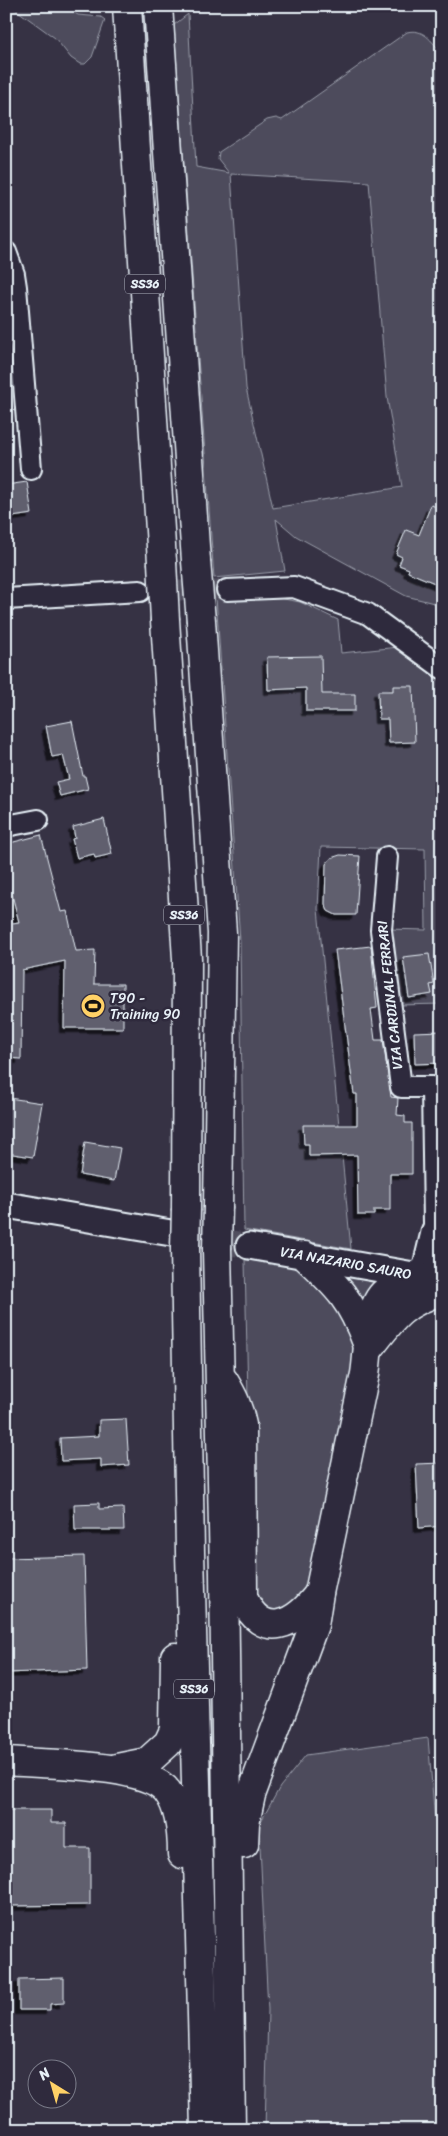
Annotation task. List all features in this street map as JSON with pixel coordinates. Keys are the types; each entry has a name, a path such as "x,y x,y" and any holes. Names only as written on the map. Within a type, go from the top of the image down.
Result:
{"highway":[{"name":"SS36","path":"127,6 164,620 187,959 183,1230 205,2125"},
{"name":"SS36","path":"158,6 222,933 217,1249 232,2130"},
{"path":"305,1256 332,1281 348,1301 358,1316 369,1349"},
{"path":"395,1315 398,1298 421,1278"},
{"path":"369,1349 395,1315 415,1301 421,1278"},
{"path":"230,2040 240,1964 247,1808 314,1626 319,1593 369,1349 370,1319 375,1305 385,1291 421,1278"},
{"path":"220,1374 235,1398 240,1410 242,1425 243,1597 248,1610 258,1619 278,1624 299,1616 319,1593"},
{"path":"109,1769 140,1764 153,1758 168,1743 174,1730 177,1593 190,1552"},
{"path":"6,1761 109,1769 142,1776 157,1782 167,1792 176,1808 182,1846 186,2072 205,2125"}],"main road":[{"path":"6,1206 183,1230"},
{"name":"VIA NAZARIO SAURO","path":"250,1246 421,1278"}],"street":[{"path":"6,252 14,274 16,287 31,469"},
{"path":"227,590 294,587 368,614 442,668"},
{"path":"6,599 140,591"},
{"path":"6,826 38,820"},
{"name":"VIA CARDINAL FERRARI","path":"387,857 381,930 401,1087 432,1087 434,1223 421,1278"}],"shaded area":[{"path":"11,6 64,6 78,15 101,17 105,20 92,57 85,64 80,64 71,58 55,38"},
{"path":"188,14 196,167 229,173 218,159 219,152 267,120 276,118 282,120 407,32 418,32 427,36 442,53 442,605 406,596 296,536 276,519 285,571 214,578 174,25","holes":["231,174 369,182 387,397 402,487 273,508 246,388"]},
{"path":"268,596 300,602 338,620 341,653 399,647 442,684 442,1004 399,1005 387,929 426,930 425,849 321,847 318,909 351,1249 244,1230 240,941 216,597"},
{"path":"245,1260 273,1262 299,1268 343,1305 358,1360 305,1596 279,1614 261,1603 252,1584"},
{"path":"337,1275 377,1282 360,1307"},
{"path":"428,1738 442,1904 442,2089 438,2099 436,2130 265,2130 268,2010 259,1825 280,1787 306,1755"}],"building":[{"path":"27,482 32,514 6,518 6,485"},
{"path":"431,505 442,509 442,586 408,572 409,569 399,565 402,557 396,554 406,530 419,535"},
{"path":"321,656 322,694 355,694 355,711 306,711 306,688 268,690 267,657"},
{"path":"393,686 413,686 415,742 389,743 388,719 379,719 378,691 393,691"},
{"path":"72,721 83,776 85,776 88,789 60,796 56,782 69,779 63,755 52,757 46,726"},
{"path":"104,819 112,854 95,858 94,854 77,858 72,839 75,838 73,827"},
{"path":"41,835 61,912 67,911 76,951 95,950 94,984 123,984 123,1028 64,1028 65,961 22,970 21,1059 6,1058 6,924 19,922 6,872 6,844"},
{"path":"340,855 360,856 356,915 336,915 328,911 325,904 326,864 331,858"},
{"path":"371,946 377,1008 371,1009 375,1040 383,1040 391,1097 398,1098 397,1115 405,1116 405,1123 412,1123 412,1174 390,1174 390,1210 374,1210 374,1215 358,1215 357,1155 309,1156 309,1144 304,1144 303,1125 357,1125 357,1094 354,1094 335,950"},
{"path":"429,954 434,984 430,985 432,994 409,998 403,957"},
{"path":"442,1031 442,1063 415,1064 414,1032"},
{"path":"9,1098 42,1103 33,1157 6,1153 6,1114"},
{"path":"85,1142 120,1148 114,1181 80,1175"},
{"path":"126,1419 129,1465 101,1467 101,1459 61,1461 60,1438 99,1436 99,1420"},
{"path":"442,1463 442,1526 419,1528 416,1464"},
{"path":"99,1503 99,1509 123,1508 124,1530 75,1530 74,1504"},
{"path":"84,1556 87,1670 6,1673 6,1558"},
{"path":"6,1810 51,1810 51,1823 66,1823 66,1848 90,1848 90,1905 6,1906"},
{"path":"64,1978 64,2003 50,2004 50,2010 19,2010 19,1979"}],"tunnel":[{"path":"149,591 227,590"},
{"path":"177,1234 249,1246"}],"place":[{"name":"T90 - Training 90","path":"93,1006"}]}
